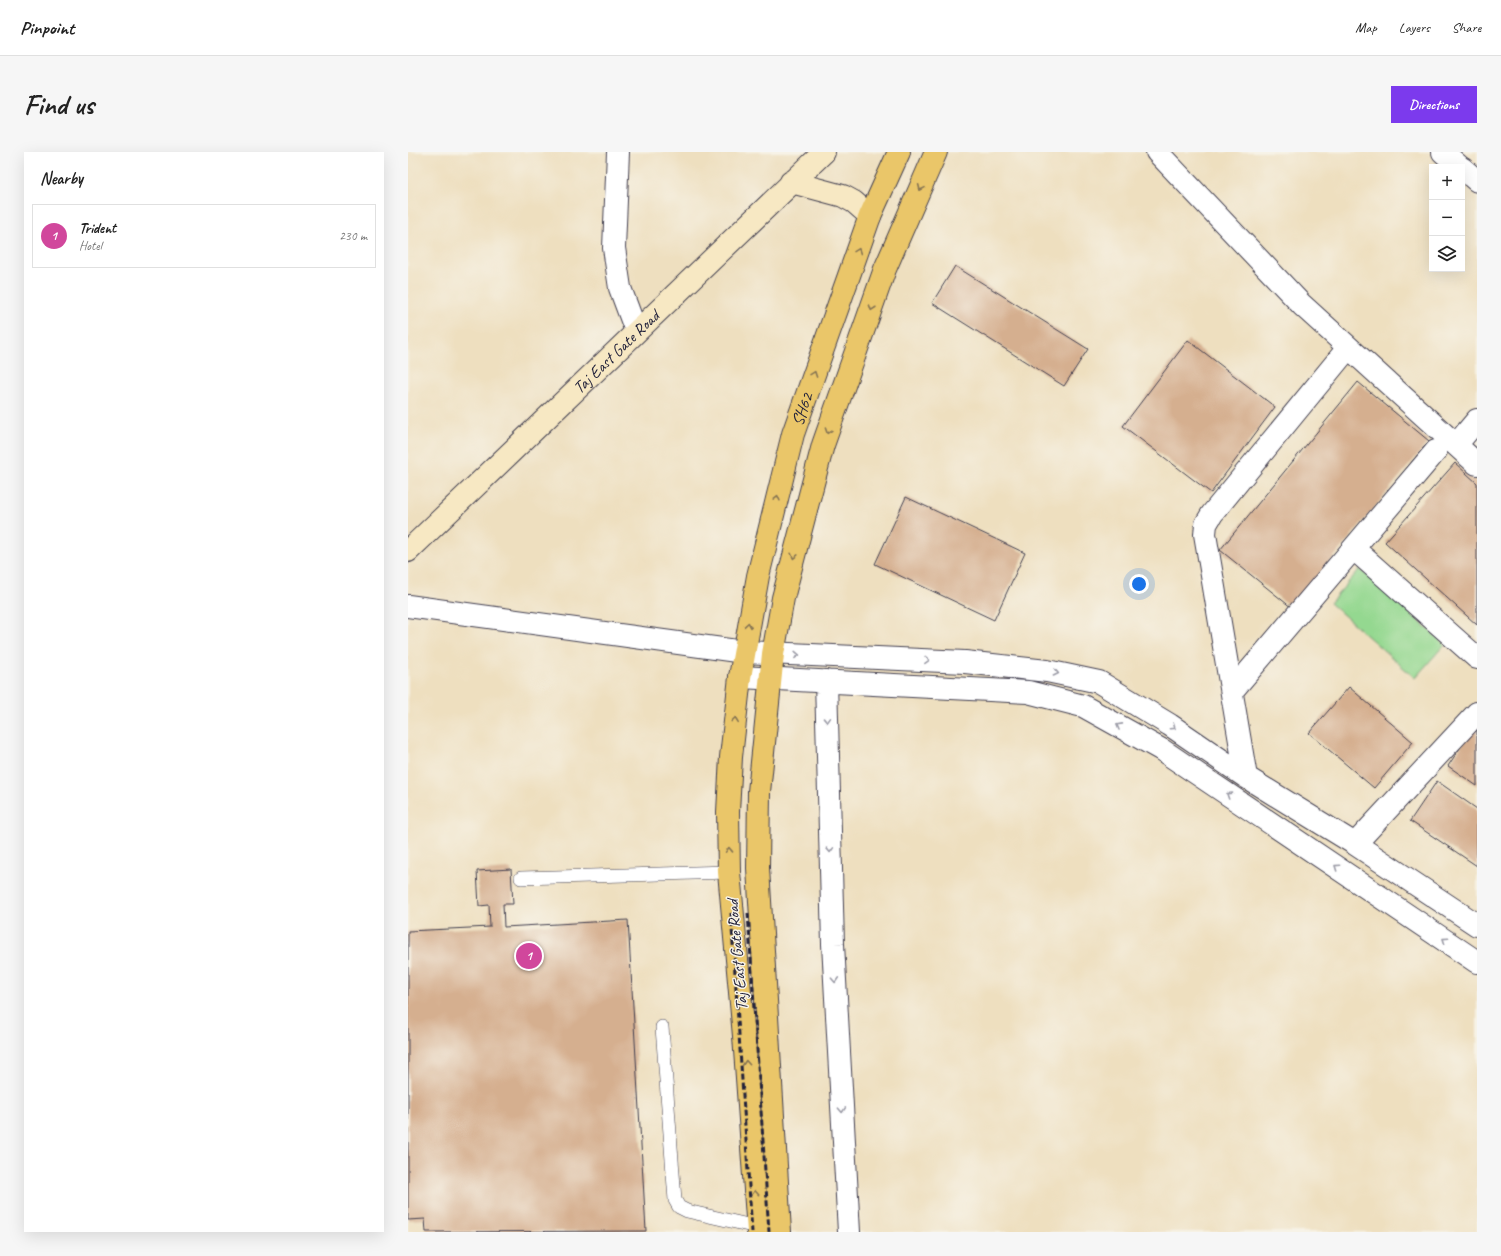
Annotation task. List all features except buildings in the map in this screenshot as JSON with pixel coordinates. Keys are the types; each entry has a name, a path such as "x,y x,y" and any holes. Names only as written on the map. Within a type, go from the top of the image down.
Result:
{"main road":[{"name":"Taj East Gate Road","path":"408,551 824,152"},
{"name":"SH62","path":"740,677 758,576 793,434 870,216 899,152"},
{"name":"SH62","path":"780,1232 758,868 759,792 773,654 783,598 823,445 885,269 936,152"},
{"path":"791,182 843,196 854,202 870,216"},
{"name":"Taj East Gate Road","path":"740,677 731,757 728,812 729,872 744,1036 757,1230"}],"street":[{"path":"618,152 614,248 620,288 636,331"},
{"path":"1157,152 1302,305 1348,348 1446,448 1477,464"},
{"path":"1443,152 1456,164"},
{"path":"1465,171 1477,181"},
{"path":"1246,777 1233,690 1205,534 1206,524 1212,514 1348,348"},
{"path":"1233,690 1354,549 1446,448 1477,420"},
{"path":"1354,549 1477,658"},
{"path":"408,606 744,652 965,662 1047,671 1098,682 1170,725 1246,777 1355,844 1477,925"},
{"path":"740,677 1028,692 1083,706 1162,750 1477,962"},
{"path":"826,681 832,944 850,1232"},
{"path":"1355,844 1477,713"}],"lane":[{"path":"521,878 729,872"},
{"path":"662,1027 675,1200 679,1206 687,1211 757,1230"}],"green space":[{"path":"1360,569 1445,644 1415,678 1330,603"}],"railway":[{"path":"731,913 752,1232"},
{"path":"748,913 769,1232"}],"place":[{"name":"Trident","path":"529,956"}]}
